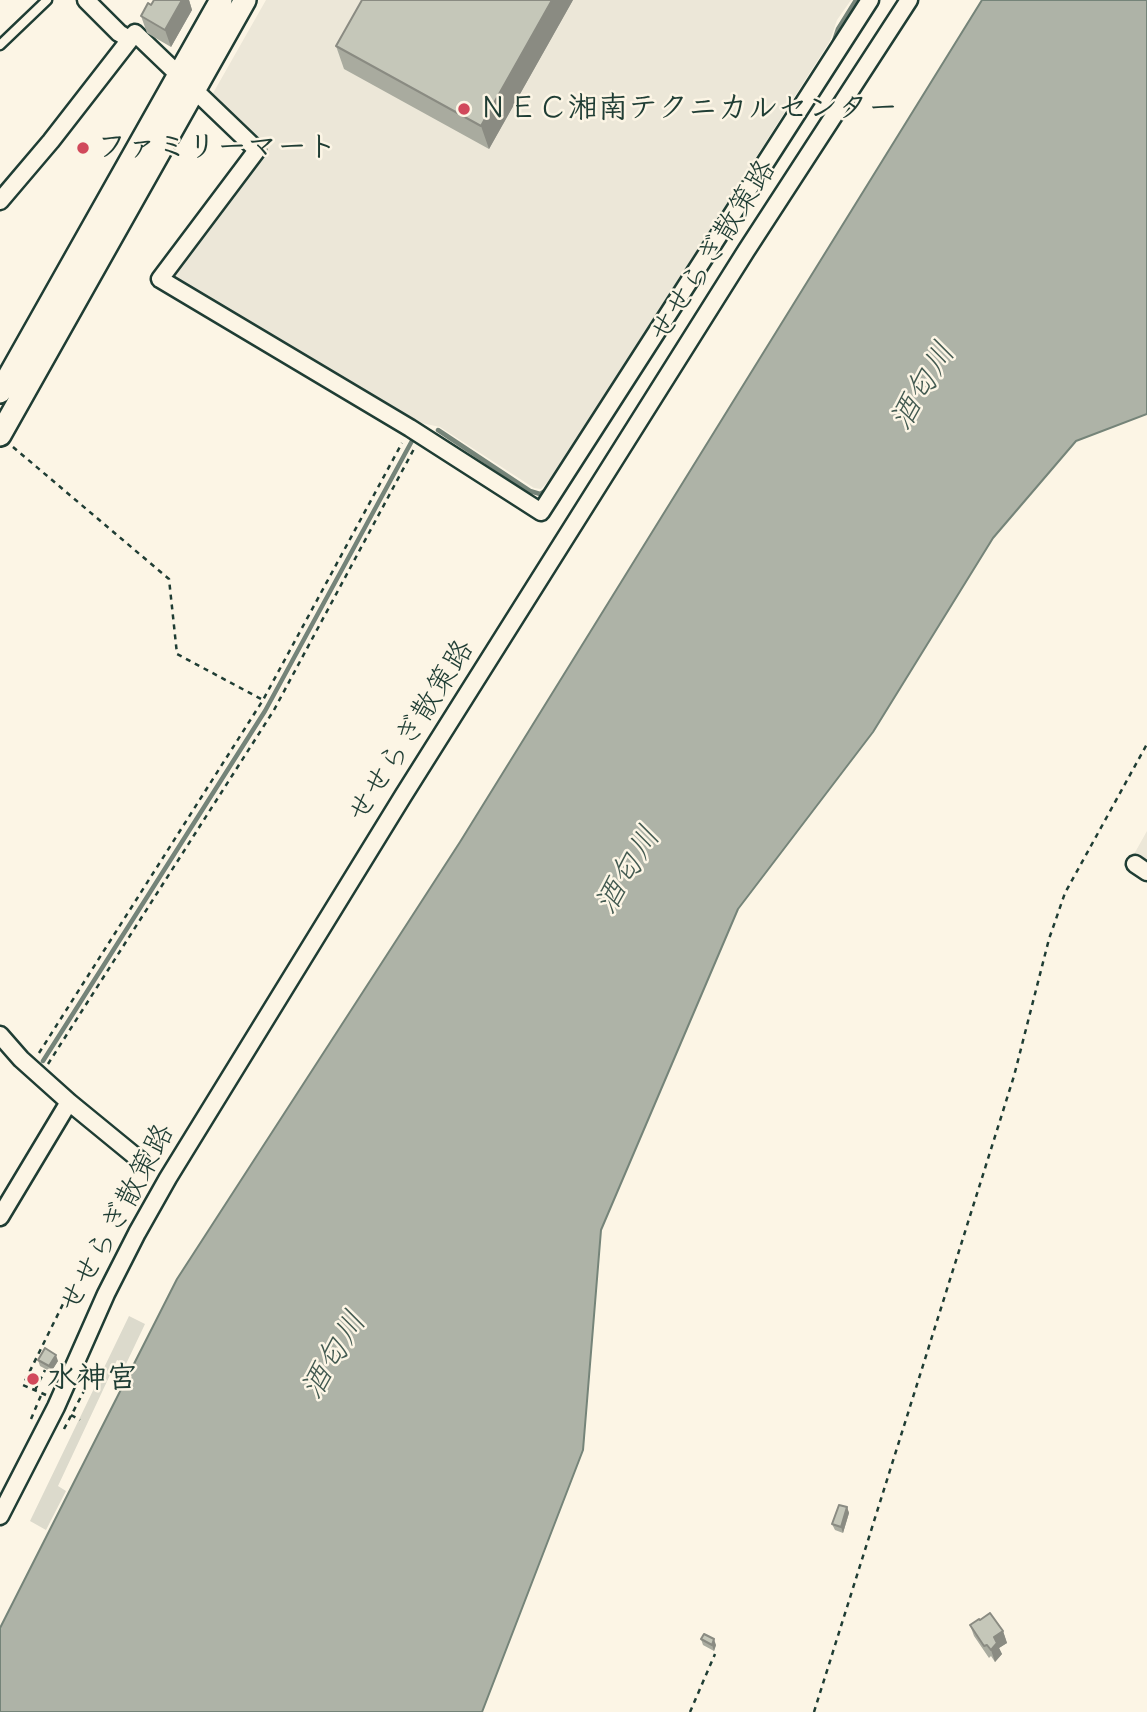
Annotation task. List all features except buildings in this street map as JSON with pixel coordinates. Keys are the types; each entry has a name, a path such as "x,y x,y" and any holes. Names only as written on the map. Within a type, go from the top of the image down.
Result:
{"main road":[{"path":"0,392 221,0"},
{"path":"5,439 245,0"}],"street":[{"path":"86,0 119,33 136,31"},
{"path":"136,31 257,150 160,279 416,431 541,512 870,0"},
{"name":"せせらぎ散策路","path":"0,1516 56,1407 131,1245 168,1178 403,796 746,251 909,0"},
{"path":"0,201 51,141 136,31"},
{"path":"0,1035 35,1072 141,1161"},
{"path":"0,1216 69,1102"}],"lane":[{"path":"0,45 47,0"}],"path":[{"path":"35,1072 263,700 416,431"},
{"path":"35,1072 274,710 416,431"},
{"path":"5,439 170,579 177,654 263,700"},
{"path":"814,1712 995,1129 1014,1076 1049,939 1065,893 1147,744"},
{"path":"42,1393 23,1385 65,1300"},
{"path":"34,1390 45,1370"},
{"path":"690,1712 715,1654"}],"shaded area":[{"path":"266,0 851,0 837,20 830,41 553,476 541,489 534,488 440,427 412,421 173,276 175,267 268,149 212,95"},
{"path":"1147,831 1147,865 1133,856"},
{"path":"129,1316 145,1324 126,1364 117,1360 58,1486 66,1491 46,1530 30,1521"}],"water":[{"name":"酒匂川","path":"982,0 1147,0 1147,414 1076,441 993,538 873,732 738,909 601,1230 583,1450 482,1712 0,1712 0,1628 177,1279 460,842"}],"waterway":[{"path":"833,44 838,29 856,0"},
{"path":"438,430 530,491 540,494 549,488"},
{"path":"43,1061 265,711 413,439"}],"place":[{"name":"ＮＥＣ湘南テクニカルセンター","path":"464,109"},
{"name":"ファミリーマート","path":"83,148"},
{"name":"水神宮","path":"33,1379"}]}
